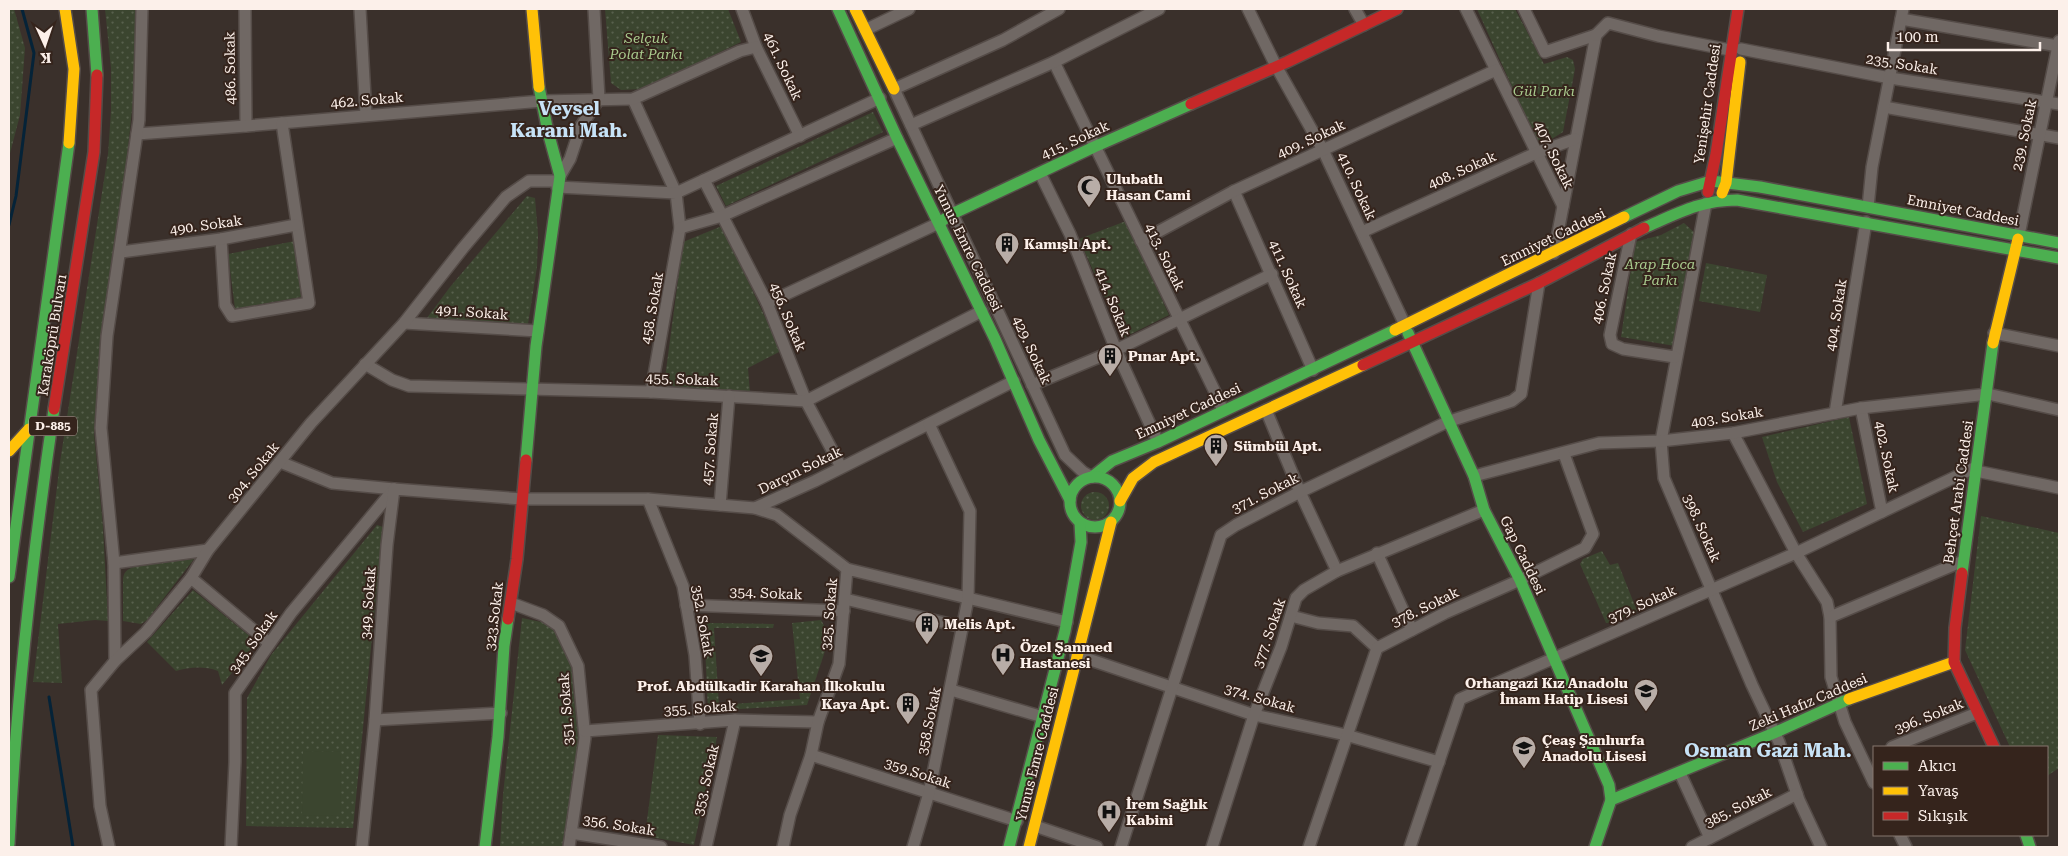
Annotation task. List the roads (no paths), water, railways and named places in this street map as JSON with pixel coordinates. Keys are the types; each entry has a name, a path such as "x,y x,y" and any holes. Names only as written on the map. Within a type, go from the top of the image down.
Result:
{"main road":[{"name":"Karaköprü Bulvarı","path":"9,577 14,490 29,428 69,149 74,69 65,9"},
{"name":"Karaköprü Bulvarı","path":"9,844 11,778 39,517 94,152 98,101 98,66 92,9"},
{"name":"323.Sokak","path":"484,847 501,714 504,646 522,499 531,389 559,181 542,101 532,9"},
{"name":"Yunus Emre Caddesi","path":"838,9 982,311 1039,440 1070,500"},
{"name":"429. Sokak","path":"855,9 894,89"},
{"name":"415. Sokak","path":"939,223 952,214 1094,147 1276,66 1397,9"},
{"name":"Yenişehir Caddesi","path":"1720,200 1726,183 1738,9"},
{"name":"Yenişehir Caddesi","path":"1706,203 1736,50 1749,9"},
{"name":"Emniyet Caddesi","path":"1092,477 1112,461 1158,442 1313,370 1678,191 1711,182 1760,187 2059,243"},
{"path":"1120,500 1114,486 1100,478 1092,477 1077,484 1072,492 1070,509 1080,523 1096,527 1111,522 1116,516 1120,500 1133,478 1154,462 1540,283 1631,234 1696,205 1720,200 1737,200 2059,258"},
{"name":"Behçet Arabi Caddesi","path":"1994,746 1954,662 1955,628 1988,394 1994,333 2019,235"},
{"name":"Gap Caddesi","path":"1405,325 1474,476 1484,510 1520,580 1609,785 1611,800"},
{"path":"9,451 19,442 29,428"},
{"path":"14,490 42,495"},
{"path":"13,510 39,517"},
{"name":"Yunus Emre Caddesi","path":"1029,847 1111,522"},
{"name":"Yunus Emre Caddesi","path":"1009,847 1067,622 1081,542 1080,523"},
{"name":"Zeki Hafız Caddesi","path":"1611,800 1839,703 1954,662"},
{"path":"1595,847 1611,800"}],"street":[{"path":"115,661 114,563 101,428 107,336 121,252 137,134 142,9"},
{"name":"486. Sokak","path":"244,9 246,126"},
{"path":"360,9 366,115"},
{"path":"559,181 570,160 581,126 599,99 594,9"},
{"name":"461. Sokak","path":"742,9 756,47 800,136"},
{"path":"865,30 909,9"},
{"path":"894,89 1003,40 1059,9"},
{"path":"911,125 1054,62 1159,9"},
{"name":"410. Sokak","path":"1248,9 1276,66 1323,150 1405,325"},
{"path":"1355,9 1364,25"},
{"name":"407. Sokak","path":"1466,9 1563,206"},
{"path":"1524,9 1545,52 1596,35 1554,253"},
{"path":"1868,207 1872,167 1902,14 2059,44"},
{"name":"235. Sokak","path":"1596,35 1608,23 1658,36 1890,78 2059,104"},
{"name":"239. Sokak","path":"2019,235 2059,44"},
{"name":"462. Sokak","path":"137,134 542,101 633,99 740,51 756,47"},
{"name":"413. Sokak","path":"1054,62 1222,411"},
{"name":"409. Sokak","path":"1141,241 1234,191 1496,70"},
{"name":"429. Sokak","path":"894,89 1064,455 1083,472 1092,477"},
{"path":"676,193 880,98"},
{"name":"458. Sokak","path":"633,99 676,193 680,228 650,392"},
{"path":"1884,107 2059,138"},
{"path":"221,239 225,305 232,316 308,303 282,123"},
{"path":"680,228 722,216 898,138"},
{"name":"408. Sokak","path":"1362,232 1536,153 1575,139"},
{"name":"414. Sokak","path":"1040,173 1070,234 1116,350 1158,442"},
{"name":"456. Sokak","path":"704,180 767,303 806,401 841,467"},
{"name":"304. Sokak","path":"109,847 100,806 91,690 115,661 146,632 191,578 208,550 310,423 404,322 462,248 506,197 530,181 559,181 676,193"},
{"name":"411. Sokak","path":"1234,191 1313,370"},
{"name":"398. Sokak","path":"1706,203 1675,357 1661,441 1660,449 1664,478 1752,685 1774,732 1821,847"},
{"name":"404. Sokak","path":"1835,413 1866,222"},
{"name":"415. Sokak","path":"767,303 939,223"},
{"name":"490. Sokak","path":"121,252 221,239 296,225"},
{"name":"406. Sokak","path":"1631,234 1610,335 1612,344 1623,348 1675,357"},
{"path":"1032,385 1116,350 1272,274"},
{"name":"371. Sokak","path":"1121,847 1221,535 1236,525 1300,492 1448,422 1512,401 1521,394 1540,283"},
{"path":"806,401 982,311"},
{"name":"491. Sokak","path":"404,322 538,331"},
{"path":"1994,333 2059,346"},
{"name":"455. Sokak","path":"365,364 392,380 409,386 650,392 806,401"},
{"name":"Darçın Sokak","path":"522,499 648,499 755,508 1014,381"},
{"name":"403. Sokak","path":"1474,476 1564,454 1599,443 1661,441 1733,433 1861,408 1988,394 2059,410"},
{"name":"457. Sokak","path":"720,505 729,396"},
{"name":"402. Sokak","path":"1861,408 1882,512"},
{"path":"1266,410 1300,492 1337,571"},
{"name":"358.Sokak","path":"913,847 929,793 968,599 970,512 929,424"},
{"path":"1733,433 1796,553 1827,602 1830,617 1831,677 1845,722 1873,780"},
{"name":"378. Sokak","path":"1377,648 1445,613 1520,580 1585,548 1593,534 1564,454"},
{"path":"280,462 332,483 394,490 522,499"},
{"path":"1976,469 2059,488"},
{"name":"379. Sokak","path":"1414,846 1460,699 1796,553 1976,469"},
{"name":"345. Sokak","path":"231,847 235,762 235,693 291,613 394,490"},
{"name":"349. Sokak","path":"362,847 375,720 387,544 394,490"},
{"name":"352. Sokak","path":"648,499 683,586 695,655 700,724"},
{"path":"755,508 777,516 847,570"},
{"name":"377. Sokak","path":"1212,847 1254,715 1281,648 1296,598 1304,590 1337,571 1484,510"},
{"path":"114,563 208,550"},
{"path":"1376,554 1412,630"},
{"path":"1830,617 1963,561"},
{"name":"325. Sokak","path":"783,847 790,815 810,755 818,722 839,664 847,570 1067,622"},
{"path":"191,578 270,643"},
{"path":"845,599 962,628"},
{"name":"351. Sokak","path":"510,603 543,615 559,626 578,666 585,738 569,847"},
{"name":"354. Sokak","path":"686,605 844,611"},
{"path":"1291,616 1318,623 1353,626 1377,648 1346,735 1310,847"},
{"name":"374. Sokak","path":"1076,655 1254,715 1346,735 1439,762"},
{"path":"951,690 1044,717"},
{"name":"396. Sokak","path":"1895,746 1978,713"},
{"path":"375,720 501,714"},
{"name":"355. Sokak","path":"585,730 700,724 735,720 818,722"},
{"name":"353. Sokak","path":"706,847 735,720"},
{"path":"1863,759 1873,754"},
{"name":"359.Sokak","path":"810,755 1017,821"},
{"path":"1680,772 1710,838"},
{"name":"385. Sokak","path":"1692,847 1798,794"},
{"path":"1035,826 1097,847"},
{"name":"356. Sokak","path":"571,833 661,847"}],"waterway":[{"path":"9,225 16,196 34,53 22,9"},
{"path":"49,697 73,847"}],"place":[{"name":"Ulubatlı Hasan Cami","path":"1089,208"},
{"name":"Kamışlı Apt.","path":"1007,265"},
{"name":"Pınar Apt.","path":"1110,377"},
{"name":"Sümbül Apt.","path":"1216,467"},
{"name":"Melis Apt.","path":"927,645"},
{"name":"Özel Şanmed Hastanesi","path":"1003,676"},
{"name":"Prof. Abdülkadir Karahan İlkokulu","path":"761,677"},
{"name":"Orhangazi Kız Anadolu İmam Hatip Lisesi","path":"1646,712"},
{"name":"Kaya Apt.","path":"908,725"},
{"name":"Çeaş Şanlıurfa Anadolu Lisesi","path":"1524,769"},
{"name":"İrem Sağlık Kabini","path":"1109,833"}],"district":[{"name":"Veysel Karani Mah.","path":"569,119"},
{"name":"Osman Gazi Mah.","path":"1768,750"}],"park label":[{"name":"Selçuk Polat Parkı","path":"646,46"},
{"name":"Gül Parkı","path":"1544,91"},
{"name":"Arap Hoca Parkı","path":"1660,272"}]}
